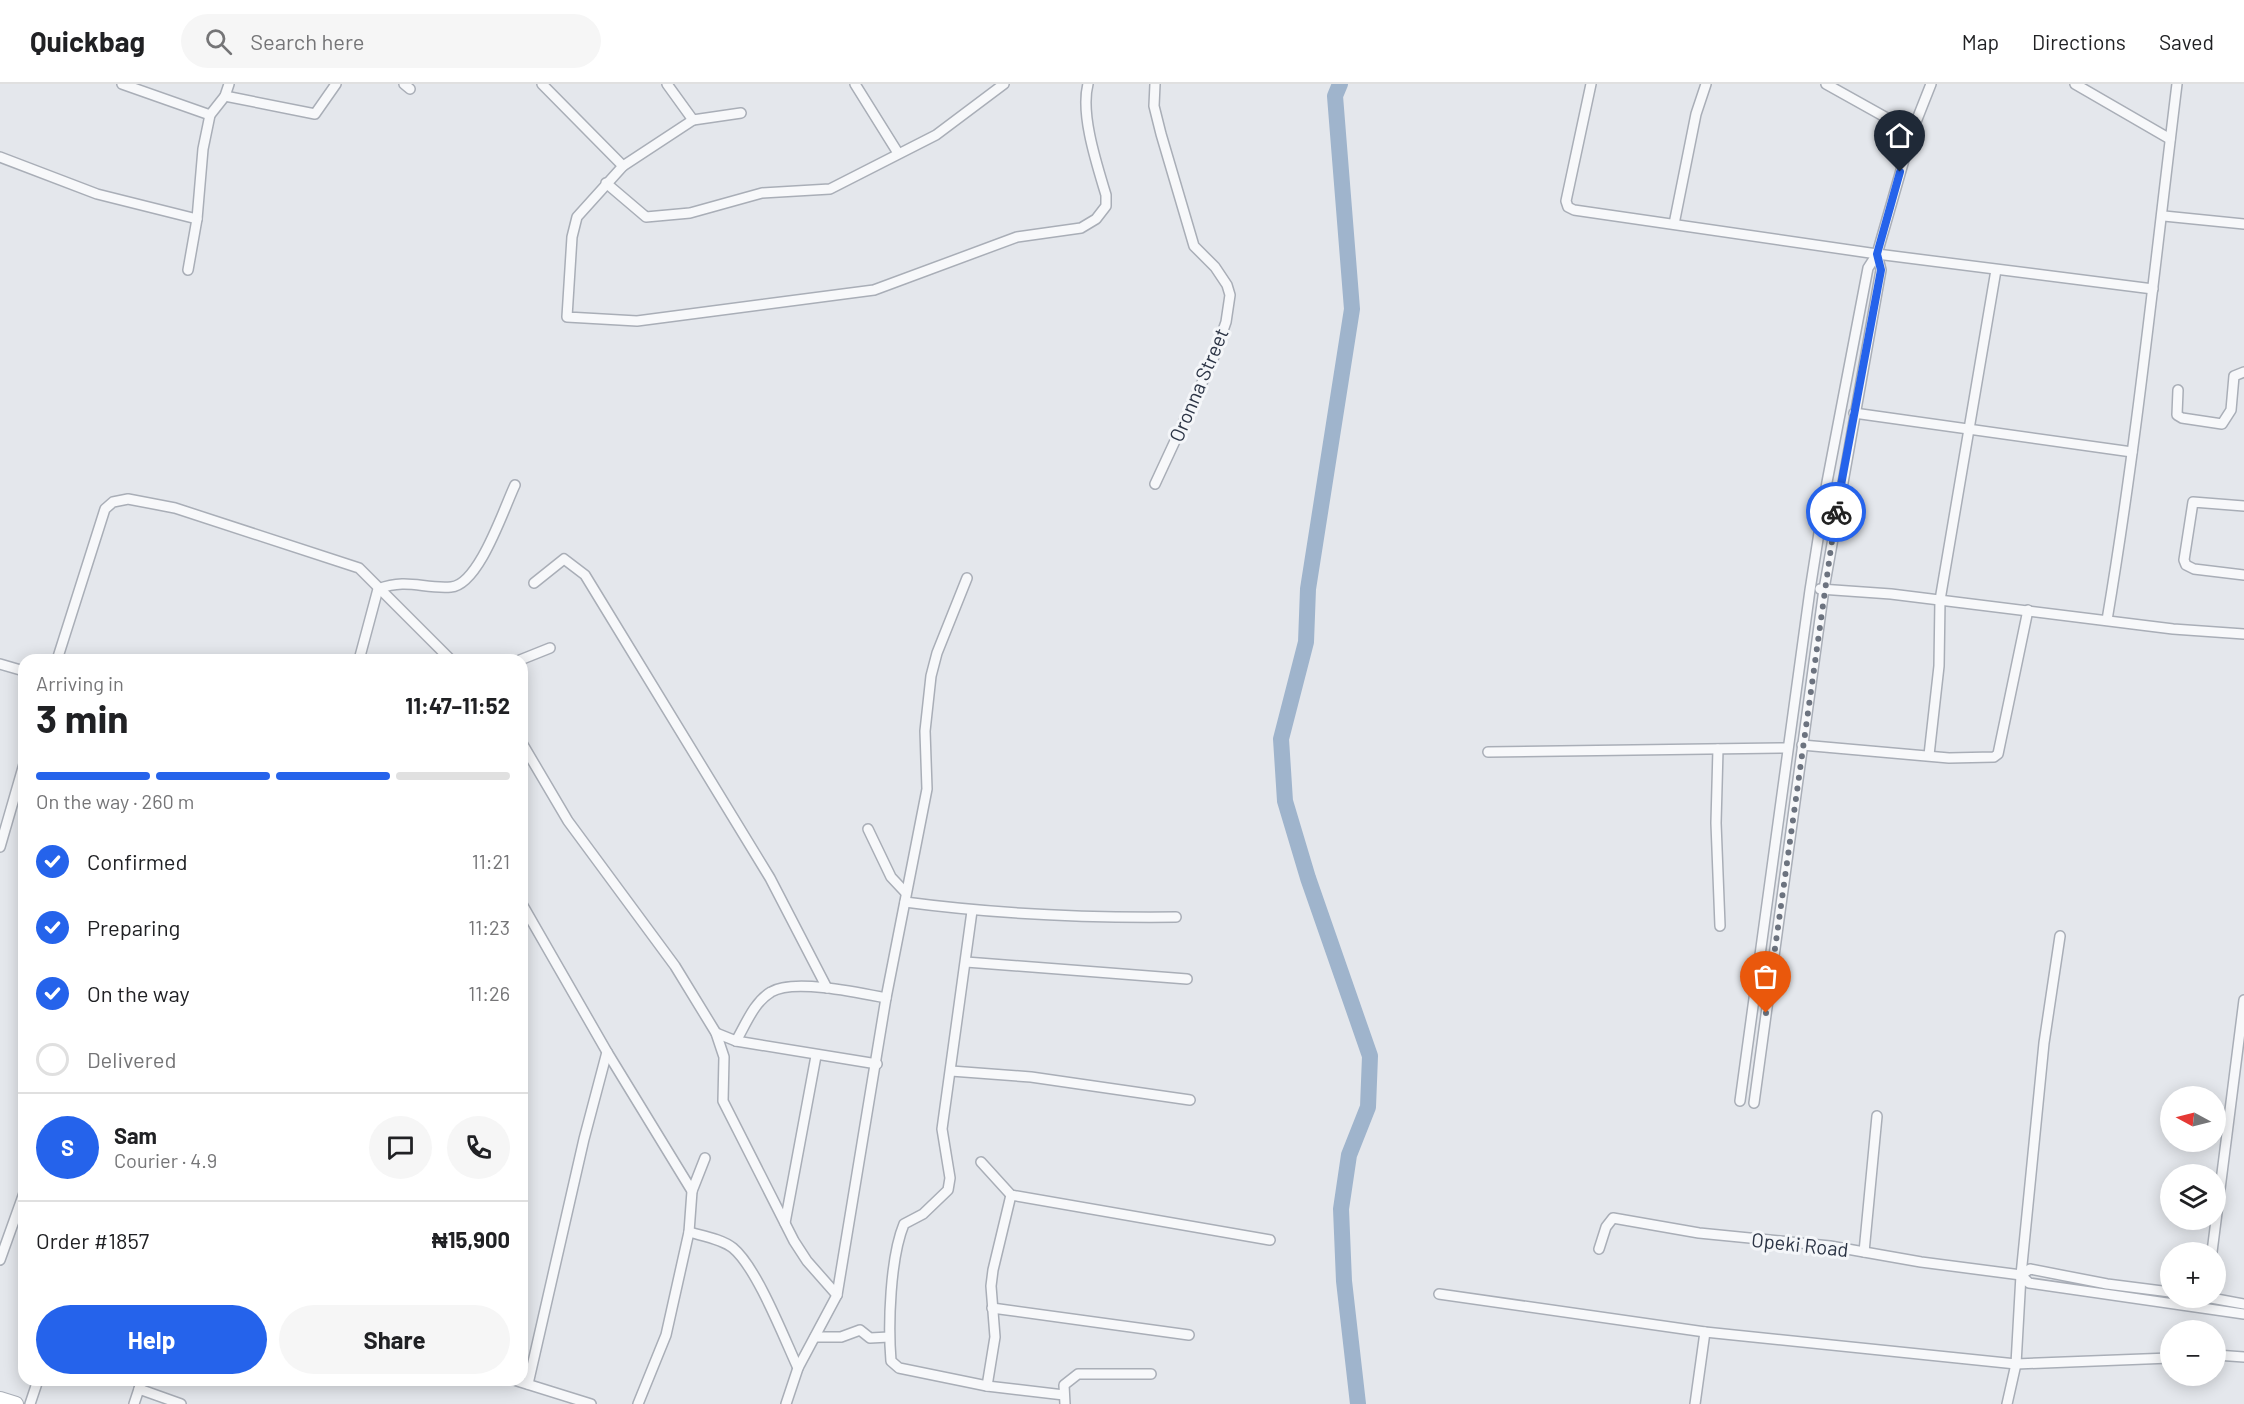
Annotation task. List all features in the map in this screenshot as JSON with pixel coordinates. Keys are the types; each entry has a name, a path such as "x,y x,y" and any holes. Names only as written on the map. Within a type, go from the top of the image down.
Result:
{"main road":[{"path":"0,1399 15,1404"}],"street":[{"path":"122,84 210,115"},
{"path":"188,270 197,219 203,149 210,115 225,96 229,84"},
{"path":"225,96 315,114 336,84"},
{"path":"542,84 623,166"},
{"path":"667,84 693,120"},
{"path":"855,84 898,153"},
{"path":"606,183 646,217 690,213 762,192 830,189 936,135 1003,84"},
{"path":"741,113 693,120 623,166 606,183 577,218 572,237 567,317 637,321 874,290 1017,237 1081,228 1096,219 1106,206 1106,195 1087,118 1085,97 1088,84"},
{"name":"Oronna Street","path":"1155,84 1154,106 1194,246 1215,267 1227,285 1230,295 1226,322 1213,360 1155,484"},
{"path":"1591,84 1566,201 1568,207 1877,254 2153,289"},
{"path":"1674,224 1696,114 1706,84"},
{"path":"1826,84 1912,132"},
{"path":"1740,1101 1810,590 1827,482 1868,268 1877,254 1912,132 1931,84"},
{"path":"2075,84 2170,139"},
{"path":"2108,620 2163,216 2177,84"},
{"path":"0,157 97,194 197,219"},
{"path":"2163,216 2244,224"},
{"path":"1754,1103 1824,589 1881,270 1877,254"},
{"path":"1929,755 1939,666 1940,600 1996,270"},
{"path":"2178,390 2177,415 2182,418 2222,424 2230,410 2234,376 2244,372"},
{"path":"1854,413 1967,431 2132,452"},
{"path":"378,590 395,583 453,587 464,582 476,567 492,539 515,485"},
{"path":"59,654 105,508 119,500 140,500 175,508 359,568 378,590 445,654"},
{"path":"2244,506 2193,502 2184,560 2186,566 2194,569 2244,575"},
{"path":"534,583 564,560 585,575 770,878 827,988"},
{"path":"786,1404 798,1368 837,1295 877,1064 886,998 927,789 925,731 931,676 937,652 968,578"},
{"path":"1810,590 1824,589 1940,600 2244,634"},
{"path":"361,654 378,590"},
{"path":"1802,745 1989,758 1998,754 2028,610"},
{"path":"528,657 550,648"},
{"path":"0,664 18,668"},
{"path":"1488,752 1788,748"},
{"path":"1718,749 1716,823 1720,926"},
{"path":"528,753 568,821 675,966 716,1033 724,1057 723,1101 785,1223 807,1261 837,1295"},
{"path":"0,847 18,785"},
{"path":"868,829 891,877 906,897 972,910 1075,917 1176,917"},
{"path":"972,910 942,1129 950,1178 948,1190 923,1214 904,1224 900,1233 889,1337 891,1361 894,1366 1064,1400 1064,1385 1078,1374 1151,1374"},
{"path":"528,916 607,1052 692,1191"},
{"path":"2008,1404 2016,1364 2021,1275 2044,1043 2060,936"},
{"path":"966,962 1187,980"},
{"path":"736,1041 754,1008 771,992 782,987 827,988 886,998"},
{"path":"2213,1242 2244,1000"},
{"path":"716,1033 736,1041 816,1056 877,1064"},
{"path":"591,1404 528,1384 584,1139 607,1052"},
{"path":"785,1223 816,1056"},
{"path":"951,1071 1031,1077 1190,1100"},
{"path":"1864,1252 1877,1116"},
{"path":"638,1404 666,1335 689,1232 692,1191 705,1158"},
{"path":"981,1162 1011,1195 1270,1240"},
{"path":"987,1386 995,1337 992,1308 993,1270 1011,1195"},
{"path":"0,1260 18,1210"},
{"name":"Opeki Road","path":"1599,1249 1606,1227 1612,1218 1699,1233 1864,1252 2021,1275 2029,1283 2244,1314"},
{"path":"689,1232 732,1247 743,1260 770,1307 798,1368"},
{"name":"Opeki Road","path":"2021,1275 2030,1269 2107,1284 2160,1291"},
{"path":"2104,1295 2107,1284"},
{"path":"1439,1294 1705,1332 2016,1364 2160,1358"},
{"path":"2226,1301 2244,1304"},
{"path":"992,1308 1189,1335"},
{"path":"815,1337 841,1337 860,1330 870,1338 889,1337"},
{"path":"1695,1404 1705,1332"},
{"path":"2226,1356 2244,1357"},
{"path":"30,1404 36,1386"},
{"path":"134,1404 141,1386"},
{"path":"143,1386 181,1404"}],"waterway":[{"path":"1340,84 1335,96 1352,309 1308,589 1306,642 1281,739 1285,801 1308,878 1370,1056 1368,1107 1349,1155 1341,1209 1344,1281 1358,1404"}],"way so far":[{"path":"1766,1013 1836,512"}],"route":[{"path":"1836,512 1881,270 1877,254 1900,172"}]}
